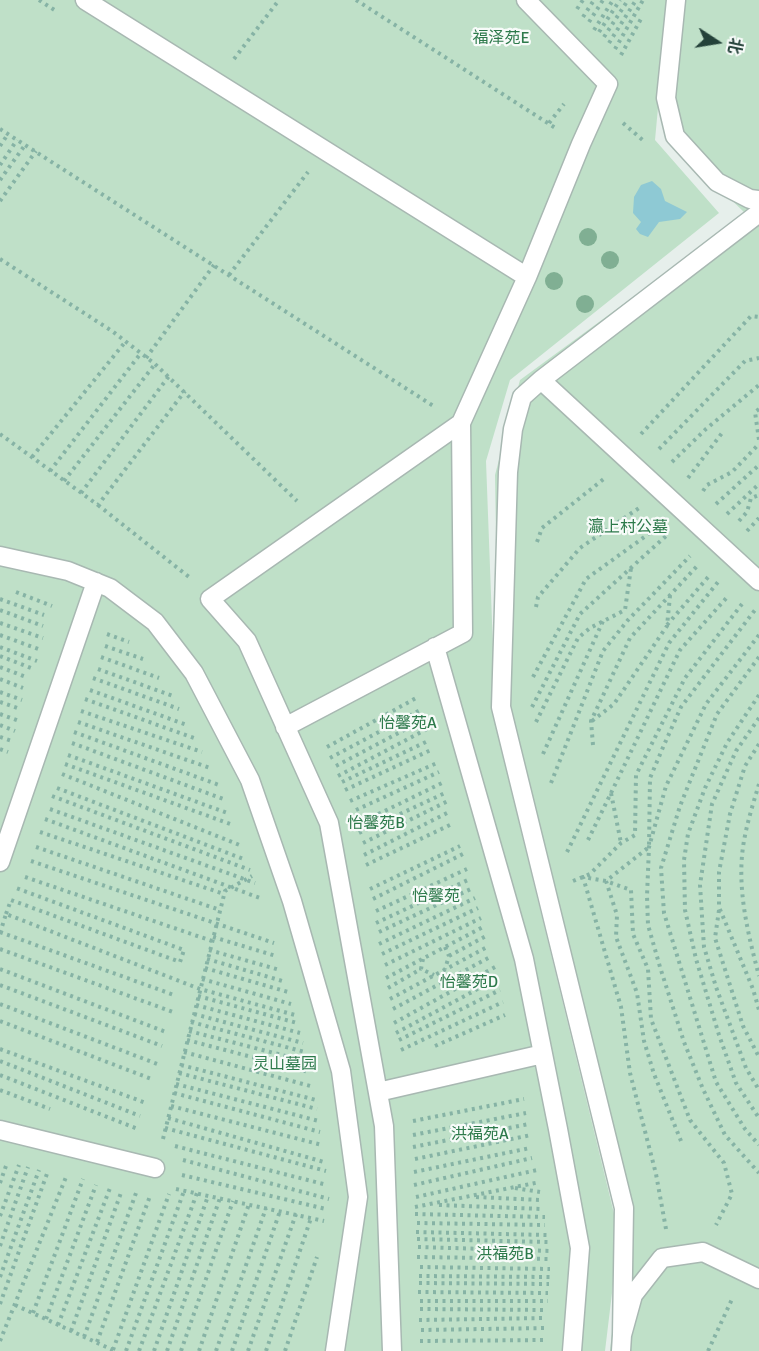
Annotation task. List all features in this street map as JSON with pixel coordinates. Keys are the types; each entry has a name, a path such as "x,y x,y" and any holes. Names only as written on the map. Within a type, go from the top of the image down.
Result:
{"lane":[{"path":"85,0 527,277"},
{"path":"285,727 463,633 461,423 527,277 600,103 594,70 526,0"},
{"path":"676,0 666,98 675,136 717,182 750,199 759,200"},
{"path":"622,1343 624,1208 501,707 508,472 513,429 522,397 541,380 759,213"},
{"path":"541,380 754,577"},
{"path":"388,1245 378,1092 351,946 322,817 247,641 210,599 461,423"},
{"path":"0,556 68,571 96,582 110,588 155,622 194,674 250,780 278,860 338,1082 335,1351"},
{"path":"0,862 96,582"},
{"path":"435,647 511,914 543,1054 559,1135 575,1273"},
{"path":"378,1092 543,1054"},
{"path":"0,1130 78,1149 157,1161"},
{"path":"622,1343 633,1295 662,1258 703,1252 752,1276"}],"path":[{"path":"216,82 279,0"},
{"path":"356,0 581,144"},
{"path":"594,70 620,0"},
{"path":"594,70 628,0"},
{"path":"594,70 643,0"},
{"path":"594,70 646,10"},
{"path":"0,129 461,423"},
{"path":"0,146 8,134"},
{"path":"0,165 17,140"},
{"path":"0,180 25,145"},
{"path":"0,201 36,151"},
{"path":"229,276 310,169"},
{"path":"0,259 126,341 155,364 319,523"},
{"path":"146,358 214,265"},
{"path":"536,608 538,597 640,472 751,316 759,317"},
{"path":"32,457 126,341"},
{"path":"50,471 141,353"},
{"path":"640,472 745,362 759,358"},
{"path":"64,481 155,364"},
{"path":"81,493 169,376"},
{"path":"534,549 542,528 640,472 706,429 759,385"},
{"path":"98,505 185,391"},
{"path":"511,747 580,614 689,516 707,485 732,472 759,442 755,412 759,408"},
{"path":"640,472 686,481 722,432"},
{"path":"0,434 98,505 189,577 210,599"},
{"path":"530,682 586,579 689,516 759,465"},
{"path":"593,745 591,721 630,638 670,596 714,540 724,517 759,484"},
{"path":"549,792 550,784 603,651 628,620 747,512 751,498 759,495"},
{"path":"547,893 669,643 736,560"},
{"path":"535,724 578,638 603,620 625,610 631,568"},
{"path":"588,840 680,650 754,577"},
{"path":"10,591 52,606"},
{"path":"591,721 614,704 667,626 670,596"},
{"path":"0,599 44,615"},
{"path":"547,893 590,874 621,843 635,835 636,775 656,732 685,678 746,600"},
{"path":"759,604 681,707 650,778 647,896 648,925 684,1042 703,1089 725,1135 759,1173"},
{"path":"0,610 43,626"},
{"path":"523,797 603,620"},
{"path":"0,623 43,638"},
{"path":"99,631 131,643"},
{"path":"0,635 41,650"},
{"path":"606,881 649,847 666,786 706,704 759,635"},
{"path":"96,642 144,659"},
{"path":"0,647 38,661"},
{"path":"94,654 169,681"},
{"path":"0,656 31,668"},
{"path":"759,657 717,714 680,806 661,868 664,913 716,1082 745,1129 759,1145"},
{"path":"91,666 183,700"},
{"path":"0,667 26,677"},
{"path":"82,675 189,712"},
{"path":"0,679 23,688"},
{"path":"88,690 197,728"},
{"path":"0,692 22,700"},
{"path":"759,694 727,743 705,788 688,834 684,860 685,910 696,959 736,1083 759,1118"},
{"path":"76,696 204,741"},
{"path":"0,702 20,709"},
{"path":"70,707 212,755"},
{"path":"67,718 220,771"},
{"path":"759,718 736,751 712,804 700,885 704,947 746,1068 759,1090"},
{"path":"74,732 228,789"},
{"path":"71,742 232,802"},
{"path":"759,744 745,766 730,814 719,872 716,938 743,1026 759,1057"},
{"path":"322,817 464,747"},
{"path":"322,817 464,747"},
{"path":"322,817 464,747"},
{"path":"322,817 464,747"},
{"path":"322,817 464,747"},
{"path":"322,817 464,747"},
{"path":"322,817 464,747"},
{"path":"322,817 464,747"},
{"path":"322,817 464,747"},
{"path":"322,817 464,747"},
{"path":"322,817 464,747"},
{"path":"322,817 464,747"},
{"path":"322,817 464,747"},
{"path":"67,754 237,817"},
{"path":"64,764 240,827"},
{"path":"51,770 246,847"},
{"path":"46,784 267,867 278,860"},
{"path":"759,784 750,811 743,848 742,880 747,933 759,976"},
{"path":"44,794 257,873 225,891 157,1161"},
{"path":"611,794 621,843"},
{"path":"40,805 261,885"},
{"path":"35,815 267,900"},
{"path":"33,830 224,894"},
{"path":"564,840 569,848"},
{"path":"28,845 220,910"},
{"path":"24,859 216,924 338,1082"},
{"path":"21,875 212,939 338,1082"},
{"path":"583,877 606,881 631,890 633,934 648,969 651,1019 690,1120 724,1163 732,1194 703,1252"},
{"path":"583,877 618,999 630,1073 656,1174 668,1239 662,1258"},
{"path":"606,881 617,915 616,937 637,993 644,1041 654,1074 681,1141"},
{"path":"16,888 184,950 180,962 11,900 0,933 174,995"},
{"path":"719,907 753,988 759,1010"},
{"path":"6,914 200,989 338,1082"},
{"path":"351,946 511,914"},
{"path":"351,946 511,914"},
{"path":"351,946 511,914"},
{"path":"351,946 511,914"},
{"path":"351,946 511,914"},
{"path":"351,946 511,914"},
{"path":"351,946 511,914"},
{"path":"351,946 511,914"},
{"path":"351,946 423,958 511,914"},
{"path":"445,969 449,956 511,914"},
{"path":"368,1040 434,975 445,969 511,914"},
{"path":"368,1040 511,914"},
{"path":"368,1040 511,914"},
{"path":"368,1040 511,914"},
{"path":"368,1040 511,914"},
{"path":"368,1040 511,914"},
{"path":"427,1050 511,914"},
{"path":"445,947 449,956"},
{"path":"0,949 173,1012"},
{"path":"209,950 338,1082"},
{"path":"423,958 421,969 434,975"},
{"path":"207,959 338,1082"},
{"path":"205,968 338,1082"},
{"path":"0,969 166,1032"},
{"path":"202,979 338,1082"},
{"path":"0,986 162,1046"},
{"path":"198,996 338,1082"},
{"path":"0,1004 160,1065"},
{"path":"196,1005 338,1082"},
{"path":"194,1014 338,1082"},
{"path":"0,1021 153,1080"},
{"path":"191,1022 338,1082"},
{"path":"189,1031 338,1082"},
{"path":"187,1040 338,1082"},
{"path":"0,1049 146,1103"},
{"path":"184,1052 338,1082"},
{"path":"0,1061 140,1116"},
{"path":"181,1065 338,1082"},
{"path":"179,1073 338,1082"},
{"path":"0,1075 138,1129"},
{"path":"176,1084 338,1082"},
{"path":"174,1093 338,1082"},
{"path":"171,1106 338,1082"},
{"path":"168,1118 338,1082"},
{"path":"165,1128 338,1082"},
{"path":"162,1143 338,1082"},
{"path":"157,1161 338,1082"},
{"path":"157,1161 338,1082"},
{"path":"388,1245 430,1204 469,1196 559,1135"},
{"path":"388,1245 559,1135"},
{"path":"388,1245 559,1135"},
{"path":"388,1245 559,1135"},
{"path":"388,1245 559,1135"},
{"path":"388,1245 559,1135"},
{"path":"388,1245 559,1135"},
{"path":"388,1245 559,1135"},
{"path":"0,1341 78,1149"},
{"path":"0,1183 10,1154"},
{"path":"0,1216 22,1156"},
{"path":"0,1246 32,1158"},
{"path":"0,1276 42,1160"},
{"path":"0,1304 51,1162 87,1170 33,1313"},
{"path":"46,1319 96,1183"},
{"path":"58,1325 110,1186"},
{"path":"15,1305 114,1350 172,1188 329,1222"},
{"path":"71,1331 123,1189"},
{"path":"126,1351 184,1191"},
{"path":"84,1337 137,1192"},
{"path":"139,1351 197,1193"},
{"path":"97,1342 151,1195"},
{"path":"154,1351 208,1196"},
{"path":"469,1196 575,1273"},
{"path":"167,1351 220,1198"},
{"path":"181,1351 233,1201"},
{"path":"199,1351 249,1204"},
{"path":"430,1204 575,1273"},
{"path":"216,1351 266,1208"},
{"path":"232,1351 280,1211"},
{"path":"248,1351 296,1214"},
{"path":"266,1351 311,1218"},
{"path":"388,1245 575,1273"},
{"path":"388,1245 575,1273"},
{"path":"388,1245 575,1273"},
{"path":"388,1245 575,1273"},
{"path":"388,1245 575,1273"},
{"path":"388,1245 575,1273"},
{"path":"388,1245 575,1273"},
{"path":"388,1245 575,1273"},
{"path":"388,1245 575,1273"},
{"path":"388,1245 575,1273"},
{"path":"388,1245 575,1273"},
{"path":"388,1245 575,1273"},
{"path":"388,1245 575,1273"},
{"path":"285,1351 318,1254"},
{"path":"708,1351 752,1276"}],"green space":[{"name":"灵山墓园","path":"0,0 668,0 655,140 719,213 510,380 486,461 496,728 619,1234 621,1209 499,720 495,475 520,380 746,214 664,135 676,0 759,0 759,1351 610,1351 620,1255 619,1235 605,1351 0,1351"}],"water":[{"path":"652,181 661,189 665,201 687,212 680,219 659,222 648,237 640,234 636,229 641,222 633,213 634,197 641,185"}],"park label":[{"name":"福泽苑E","path":"501,39"},
{"name":"瀛上村公墓","path":"628,528"},
{"name":"怡馨苑A","path":"408,724"},
{"name":"怡馨苑B","path":"376,824"},
{"name":"怡馨苑","path":"436,897"},
{"name":"怡馨苑D","path":"469,983"},
{"name":"洪福苑A","path":"480,1135"},
{"name":"洪福苑B","path":"505,1255"}]}
